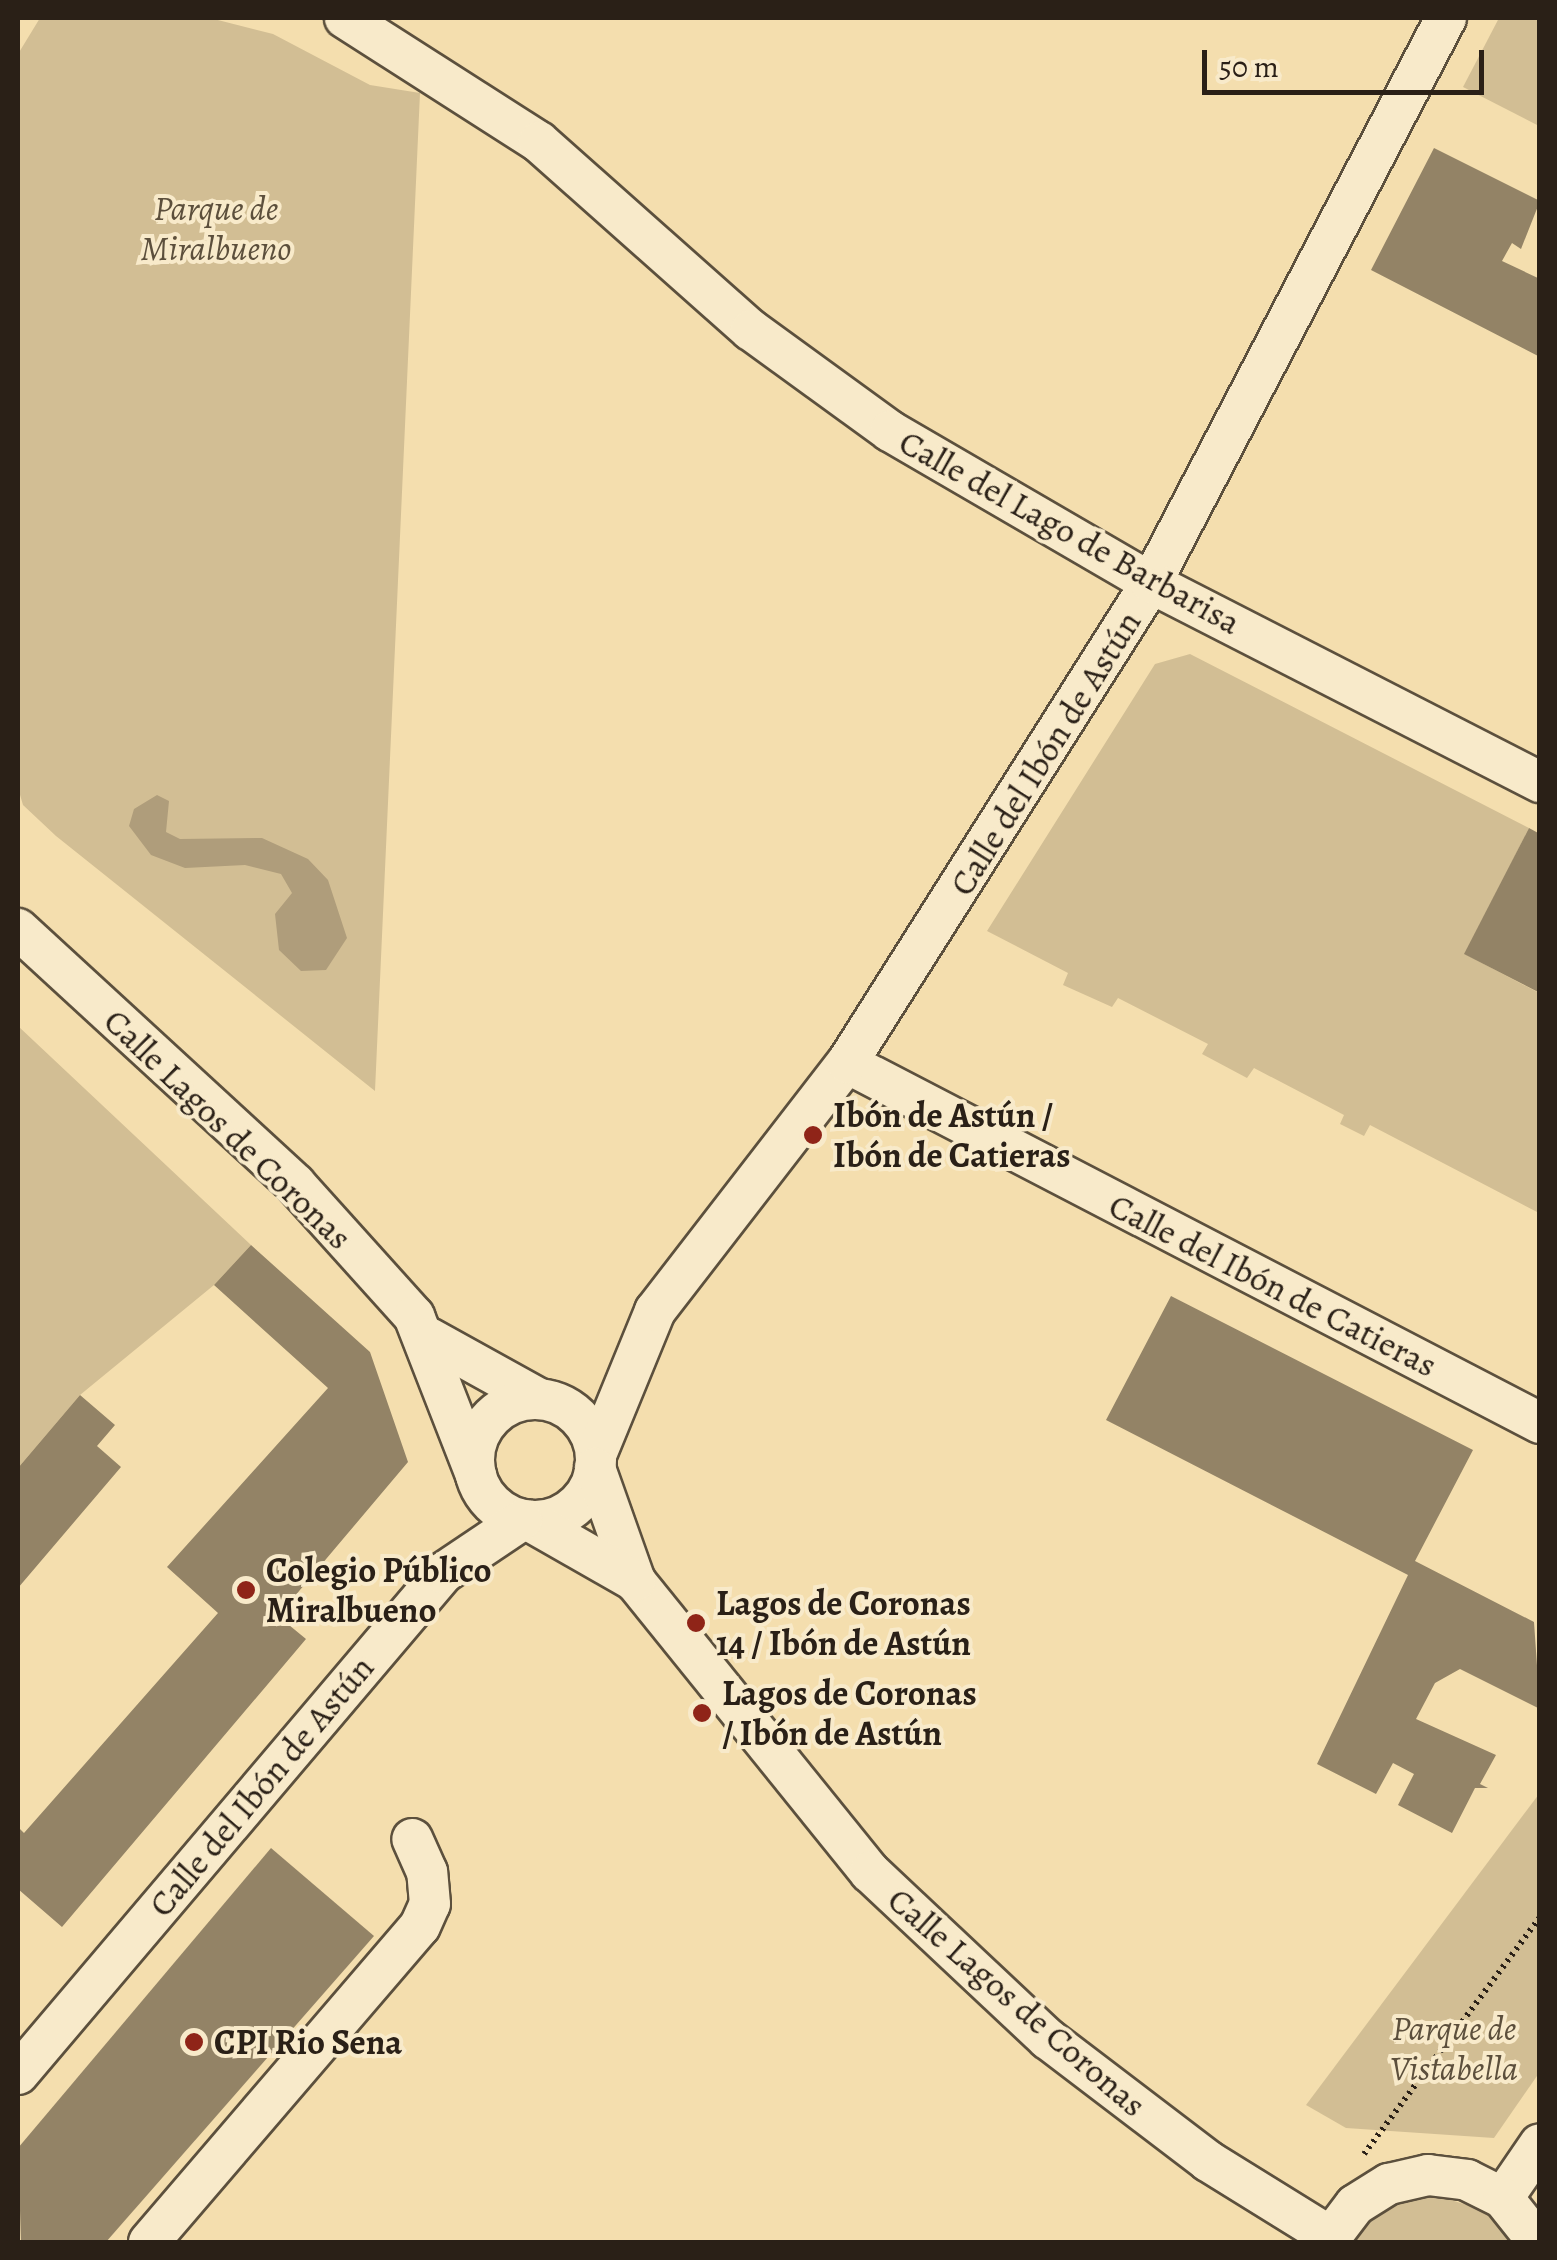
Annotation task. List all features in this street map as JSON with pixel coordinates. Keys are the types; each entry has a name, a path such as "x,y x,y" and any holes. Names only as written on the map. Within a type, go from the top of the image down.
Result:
{"street":[{"name":"Calle del Lago de Barbarisa","path":"345,18 539,142 751,330 890,431 1151,583 1540,782"},
{"name":"Calle del Ibón de Astún","path":"595,1461 655,1311 847,1063 1151,583 1446,18"},
{"name":"Calle Lagos de Coronas","path":"18,929 295,1184 429,1338 539,1399"},
{"name":"Calle del Ibón de Catieras","path":"847,1063 1540,1423"},
{"name":"Calle Lagos de Coronas","path":"429,1338 476,1475"},
{"path":"539,1399 571,1411 595,1461 580,1502 526,1520 493,1505 476,1475 476,1443 494,1415 539,1399"},
{"name":"Calle Lagos de Coronas","path":"595,1461 634,1581 772,1758 949,1952 1146,2116 1328,2239"},
{"name":"Calle del Ibón de Astún","path":"18,2074 431,1586 473,1547 526,1520"},
{"name":"Calle Lagos de Coronas","path":"526,1520 634,1581"},
{"path":"149,2242 420,1926 430,1904 427,1872 412,1839"},
{"path":"1503,2198 1540,2144"},
{"path":"1328,2239 1377,2191 1428,2175 1467,2180 1503,2198 1537,2237"}],"path":[{"path":"1363,2155 1540,1917"}],"green space":[{"name":"Parque de Miralbueno","path":"40,18 210,18 273,34 370,85 420,93 375,1091 56,836 23,805 18,788 18,54"},
{"path":"1499,18 1539,18 1539,126 1463,87"},
{"path":"1190,654 1529,828 1465,954 1539,993 1539,1213 1370,1125 1364,1136 1340,1124 1344,1115 1254,1068 1247,1078 1202,1054 1208,1044 1118,998 1112,1007 1063,985 1068,973 987,931 1155,664"},
{"path":"18,1026 251,1245 214,1285 80,1395 18,1468"},
{"name":"Parque de Vistabella","path":"1539,1794 1539,2073 1494,2138 1346,2128 1306,2105"},
{"path":"1438,2196 1483,2210 1512,2242 1348,2242 1392,2203"}],"shaded area":[{"path":"157,795 169,801 166,832 180,839 262,838 308,859 328,880 347,938 326,970 301,971 279,950 275,914 292,893 281,874 245,865 185,868 151,855 129,826 134,809"}],"building":[{"path":"1434,148 1540,201 1521,249 1512,243 1502,261 1540,279 1540,357 1371,270"},
{"path":"1529,828 1540,834 1540,993 1464,954"},
{"name":"Colegio Público Miralbueno","path":"251,1245 370,1352 408,1462 278,1616 306,1639 62,1927 18,1889 18,1827 24,1833 218,1613 167,1567 328,1388 214,1285"},
{"path":"1171,1296 1473,1450 1415,1561 1534,1622 1540,1709 1460,1669 1435,1683 1416,1719 1496,1755 1480,1784 1488,1788 1475,1788 1452,1833 1398,1805 1414,1774 1393,1763 1376,1794 1317,1764 1408,1575 1106,1420"},
{"path":"80,1395 115,1425 97,1446 121,1467 18,1588 18,1468"},
{"name":"CPI Rio Sena","path":"271,1848 374,1936 106,2242 21,2242 18,2148"}],"place":[{"name":"Ibón de Astún / Ibón de Catieras","path":"813,1135"},
{"name":"Colegio Público Miralbueno","path":"246,1590"},
{"name":"Lagos de Coronas 14 / Ibón de Astún","path":"696,1623"},
{"name":"Lagos de Coronas / Ibón de Astún","path":"702,1713"},
{"name":"CPI Rio Sena","path":"194,2042"}]}
